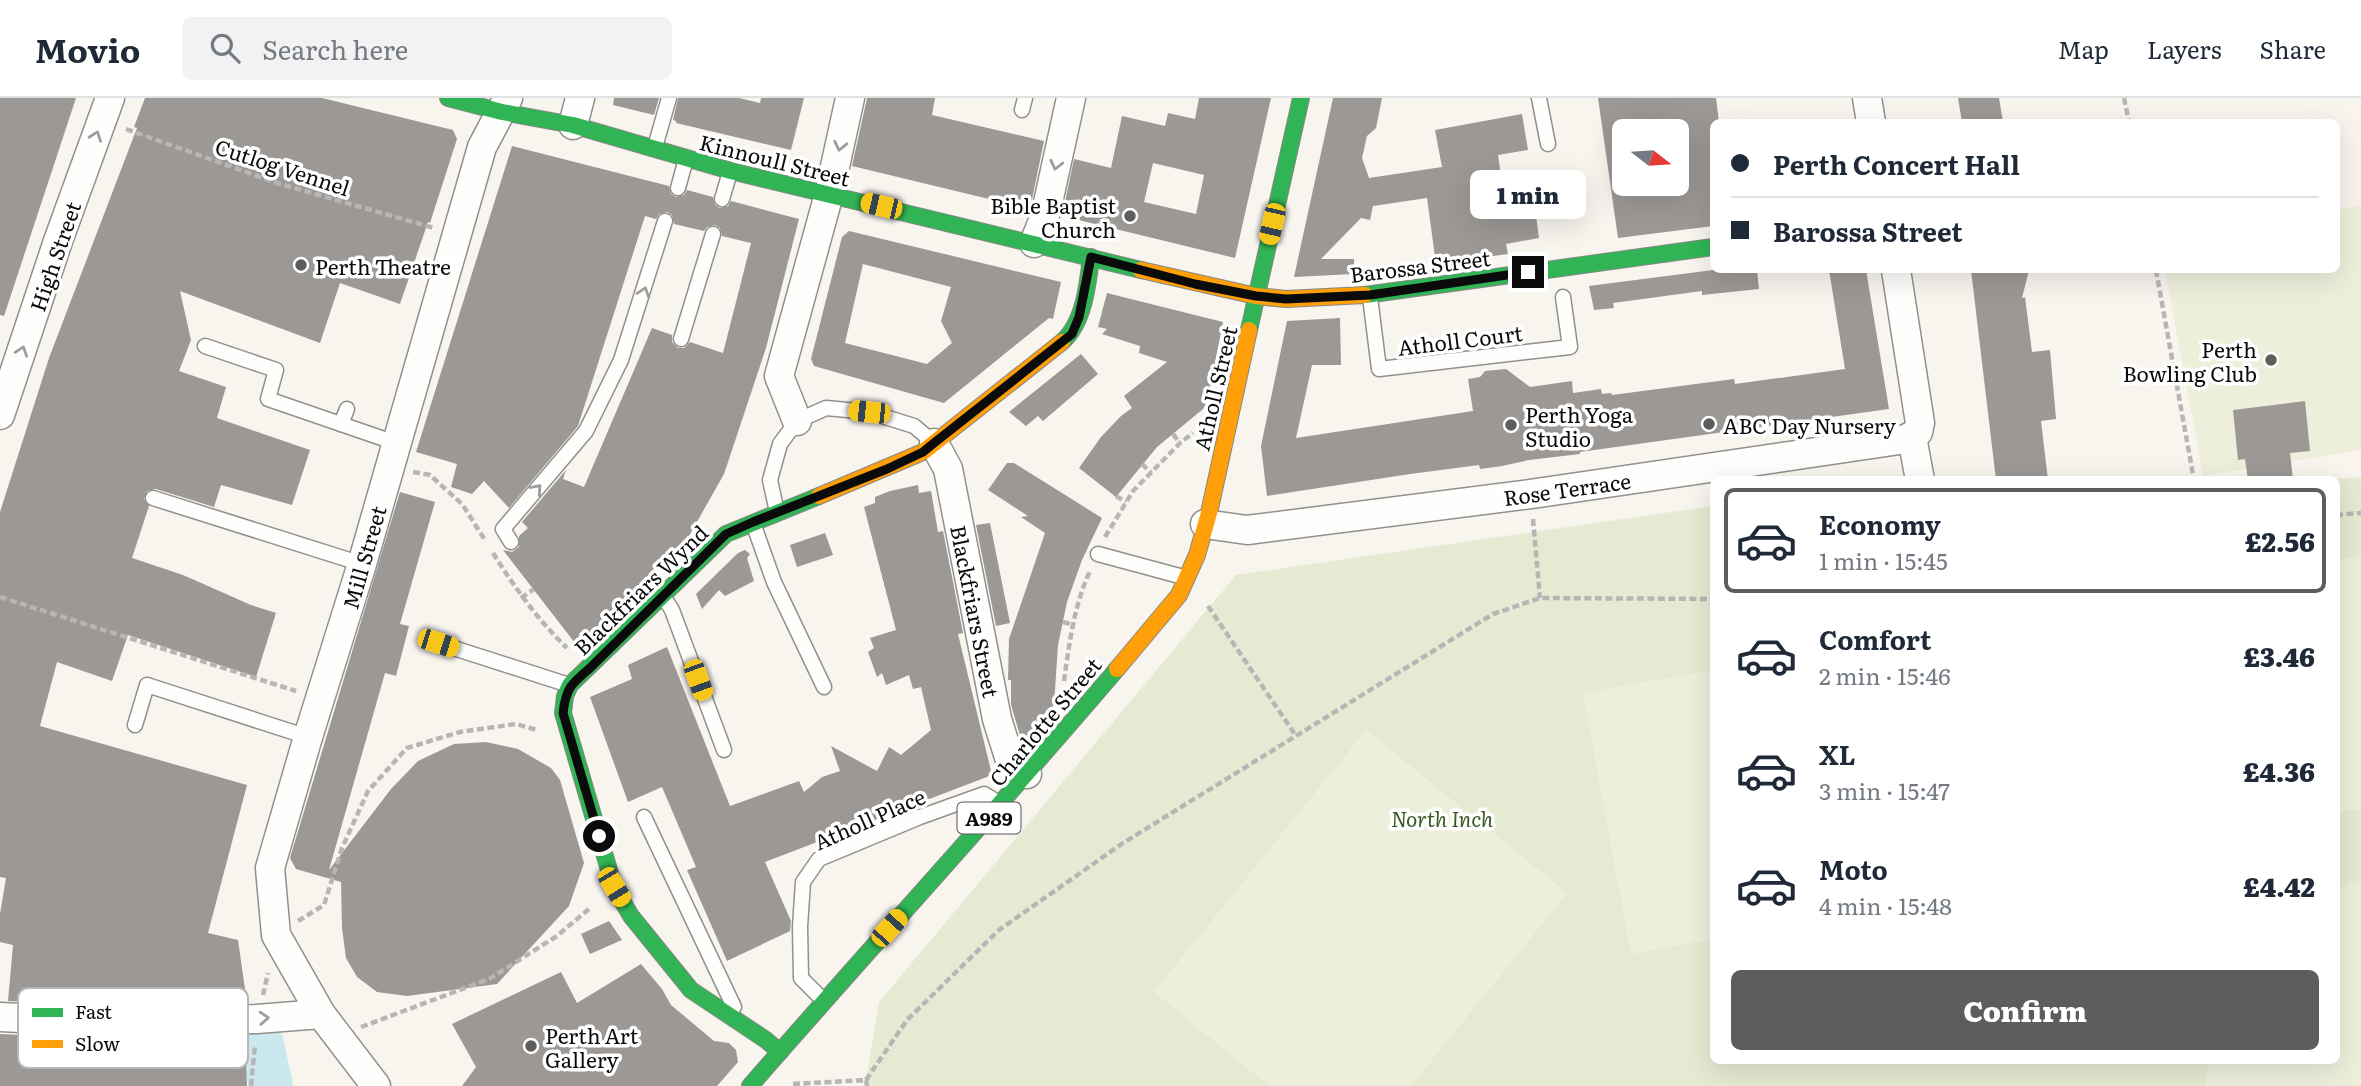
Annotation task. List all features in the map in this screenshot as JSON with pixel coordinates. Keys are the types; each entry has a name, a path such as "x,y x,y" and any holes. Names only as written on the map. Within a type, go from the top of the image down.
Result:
{"street":[{"name":"Kinnoull Street","path":"448,98 505,105 731,171 1195,284 1256,296"},
{"path":"573,125 580,98"},
{"path":"797,421 779,376 830,194 850,98"},
{"path":"1034,243 1045,216 1071,98"},
{"name":"Atholl Street","path":"1205,524 1301,98"},
{"path":"1867,98 1870,119"},
{"name":"Mill Street","path":"376,1086 329,1025 276,935 270,869 362,564 482,147 505,105"},
{"name":"High Street","path":"0,415 106,109"},
{"name":"Barossa Street","path":"1256,296 1286,299 1370,295 1710,247"},
{"name":"Blackfriars Wynd","path":"570,685 726,534 923,452 1072,334 1079,317 1091,257"},
{"path":"1896,273 1920,476"},
{"name":"Rose Terrace","path":"1205,524 1247,530 1531,494 1916,430"},
{"name":"Blackfriars Street","path":"934,443 948,469 997,719 1009,757 1027,774"},
{"name":"Charlotte Street","path":"750,1086 1001,804 1179,595 1189,578 1205,524"},
{"path":"570,685 565,696 563,713 614,887 631,916 691,990 780,1052"},
{"path":"0,1017 18,1018"},
{"path":"248,1019 329,1025"}],"lane":[{"path":"654,150 669,98"},
{"path":"1539,98 1548,145"},
{"path":"678,188 687,158"},
{"path":"722,199 731,171"},
{"path":"511,542 503,529 586,431 621,360 665,221"},
{"path":"681,339 713,234"},
{"name":"Atholl Court","path":"1370,295 1378,369 1570,347 1563,297"},
{"path":"205,346 276,370 268,399 341,424 392,456"},
{"path":"778,513 770,480 780,444 797,421 826,408 869,412 914,426 934,443"},
{"path":"341,424 347,410"},
{"path":"153,498 362,564"},
{"path":"753,522 774,582 824,687"},
{"path":"1098,554 1189,578"},
{"path":"663,596 672,610 724,750"},
{"path":"438,643 570,685"},
{"path":"135,725 147,685 308,737"},
{"name":"Atholl Place","path":"824,1001 801,978 803,882 819,859 984,794 1001,804"},
{"path":"644,817 741,1024"}],"path":[{"path":"2124,98 2128,119"},
{"name":"Cutlog Vennel","path":"106,109 277,183 457,234"},
{"path":"2157,273 2193,476"},
{"path":"1063,689 1069,643 1085,581 1126,502 1133,491 1180,443 1232,407"},
{"path":"1173,434 1180,443"},
{"path":"392,456 430,475 462,504 521,598 547,628 590,668"},
{"path":"1142,464 1151,472"},
{"path":"1531,494 1540,598"},
{"path":"1116,496 1126,502"},
{"path":"2340,516 2361,513"},
{"path":"1076,578 1085,581"},
{"path":"1189,578 1296,736"},
{"path":"521,598 534,589"},
{"path":"0,597 320,698"},
{"path":"788,1084 866,1083 907,1020 999,930 1123,843 1493,614 1540,598 1710,598"},
{"path":"1063,622 1074,625"},
{"path":"276,935 324,905 342,848 368,791 407,748 460,732 516,724 569,740"},
{"path":"329,1025 489,979 557,936 614,887"}],"green space":[{"name":"Perth Bowling Club","path":"2361,205 2361,450 2203,476 2166,273 2340,273 2340,209"},
{"name":"North Inch","path":"2361,477 2361,1086 865,1086 879,1002 1236,575 1710,506 1710,1064 2340,1064 2340,478"},
{"path":"2361,556 2361,809 2340,812 2340,559"},
{"path":"1710,671 1710,940 1631,954 1583,693"},
{"path":"1366,730 1567,893 1411,1086 1269,1086 1154,992"},
{"path":"2351,881 2361,881 2361,1086 2206,1086 2208,1064 2340,1064 2340,888"}],"building":[{"path":"0,98 76,98 4,316 0,315"},
{"path":"145,98 322,98 453,130 457,139 400,304 340,283 320,343 180,291 191,340 179,371 226,387 217,418 310,450 292,505 221,485 214,507 156,489 147,491 144,499 149,506 132,558 183,575 276,613 256,677 128,635 112,681 57,662 40,726 247,785 208,933 238,940 245,988 18,988 18,1001 8,1001 13,945 0,942 0,914 6,878 0,877 0,512 49,358 137,128 134,127"},
{"path":"614,98 659,98 654,115 613,105"},
{"path":"678,98 739,98 760,103 761,98 804,98 791,150 676,123 673,120"},
{"path":"867,98 935,98 932,115 1044,141 1030,209 852,166"},
{"path":"1199,98 1271,98 1235,258 1062,216 1074,159 1111,168 1122,116 1165,126 1168,113 1195,119","holes":["1153,163 1204,175 1196,214 1144,202"]},
{"path":"1333,98 1382,98 1376,128 1367,136 1362,158 1369,178 1442,167 1435,130 1522,114 1528,150 1498,155 1505,204 1534,200 1539,238 1506,244 1508,254 1436,264 1427,198 1373,206 1370,220 1361,218 1321,259 1354,259 1354,274 1294,277"},
{"path":"1598,98 1716,98 1719,119 1710,119 1710,226 1618,238 1612,196"},
{"path":"1958,98 1999,98 2002,119 1962,119"},
{"path":"512,146 669,186 671,194 676,197 684,195 687,190 713,197 715,205 720,208 728,206 731,201 799,219 766,348 724,474 689,536 677,551 578,647 503,550 512,552 519,547 519,536 528,528 522,522 566,470 563,479 584,487 652,328 672,335 672,342 678,348 684,348 690,342 723,353 751,243 722,236 720,228 715,225 704,231 674,224 672,215 667,212 659,214 656,219 645,216 578,426 509,508 484,481 472,494 451,487 457,464 416,452"},
{"path":"849,231 1061,282 1053,319 1049,318 944,403 814,366 811,359 842,237","holes":["863,264 951,287 941,321 952,343 927,364 845,343"]},
{"path":"1710,270 1710,273 1757,273 1759,289 1702,295 1702,291 1613,303 1614,308 1594,310 1589,286"},
{"path":"1829,273 1866,273 1889,409 1580,452 1502,466 1480,469 1479,465 1267,496 1261,446 1287,321 1340,318 1341,365 1312,365 1296,438 1473,411 1468,379 1480,377 1485,371 1506,369 1530,387 1572,381 1573,393 1601,389 1602,394 1612,395 1734,379 1735,384 1845,369"},
{"path":"1971,273 2028,273 2022,298 2025,297 2032,352 2050,350 2056,419 2041,421 2048,476 1996,476"},
{"path":"1107,293 1223,322 1207,403 1157,447 1116,497 1079,468 1101,437 1132,408 1124,396 1167,362 1139,353 1140,346 1102,334 1107,329 1098,327"},
{"path":"1081,354 1098,374 1043,421 1038,416 1026,426 1009,412"},
{"path":"2305,401 2310,451 2290,453 2293,476 2247,476 2245,459 2238,460 2233,410"},
{"path":"1007,463 1014,463 1102,518 1082,560 1067,602 1058,645 1054,705 1022,742 1011,705 1011,680 1008,680 1009,639 1045,533 1021,517 1028,516 988,490"},
{"path":"918,485 919,493 931,491 938,532 943,531 963,633 958,634 992,775 765,862 791,921 790,931 727,961 687,870 696,867 662,787 628,802 590,697 632,679 628,665 667,647 730,806 799,781 804,792 822,777 840,771 831,746 877,771 889,747 901,755 931,730 921,687 913,689 909,675 886,685 882,673 877,677 868,652 874,648 870,638 896,630 864,507 875,503 875,497"},
{"path":"400,492 435,502 400,624 409,626 396,676 385,673 329,870 391,789 418,761 454,744 486,742 518,749 551,768 560,780 584,863 569,906 497,984 407,996 377,992 357,977 346,958 341,882 296,869 290,858"},
{"path":"990,523 1010,623 996,626 976,525"},
{"path":"825,533 833,555 797,567 790,545"},
{"path":"745,550 750,554 747,558 754,581 725,596 719,590 702,609 696,594 738,553"},
{"path":"609,921 622,940 590,954 581,934"},
{"path":"641,964 662,989 671,1005 714,1041 729,1043 736,1050 738,1062 717,1086 462,1086 476,1067 452,1024 561,972 577,1003"},
{"path":"0,1034 18,1035 18,1068 246,1068 247,1086 0,1086"}],"waterway":[{"path":"262,1045 271,1086"}],"traffic: fast":[{"path":"448,98 502,112 573,125 731,171 1141,270"},
{"path":"1249,330 1301,98"},
{"path":"1365,295 1710,247"},
{"path":"1062,342 1080,314 1091,257"},
{"path":"780,1052 691,990 631,916 614,887 563,713 565,696 570,685 726,534 819,496"},
{"path":"750,1086 1117,669"}],"traffic: slow":[{"path":"1141,270 1256,296 1286,299 1365,295"},
{"path":"1117,669 1179,595 1197,555 1209,513 1249,330"},
{"path":"819,496 923,452 1062,342"}],"place":[{"name":"Bible Baptist Church","path":"1130,216"},
{"name":"Perth Theatre","path":"301,265"},
{"name":"Perth Bowling Club","path":"2271,360"},
{"name":"ABC Day Nursery","path":"1709,424"},
{"name":"Perth Yoga Studio","path":"1511,425"},
{"name":"Perth Art Gallery","path":"531,1046"}],"route":[{"path":"599,836 563,713 565,696 570,685 726,534 923,452 1042,359 1072,334 1089,277 1091,257 1195,284 1286,299 1370,295 1528,272"}]}
